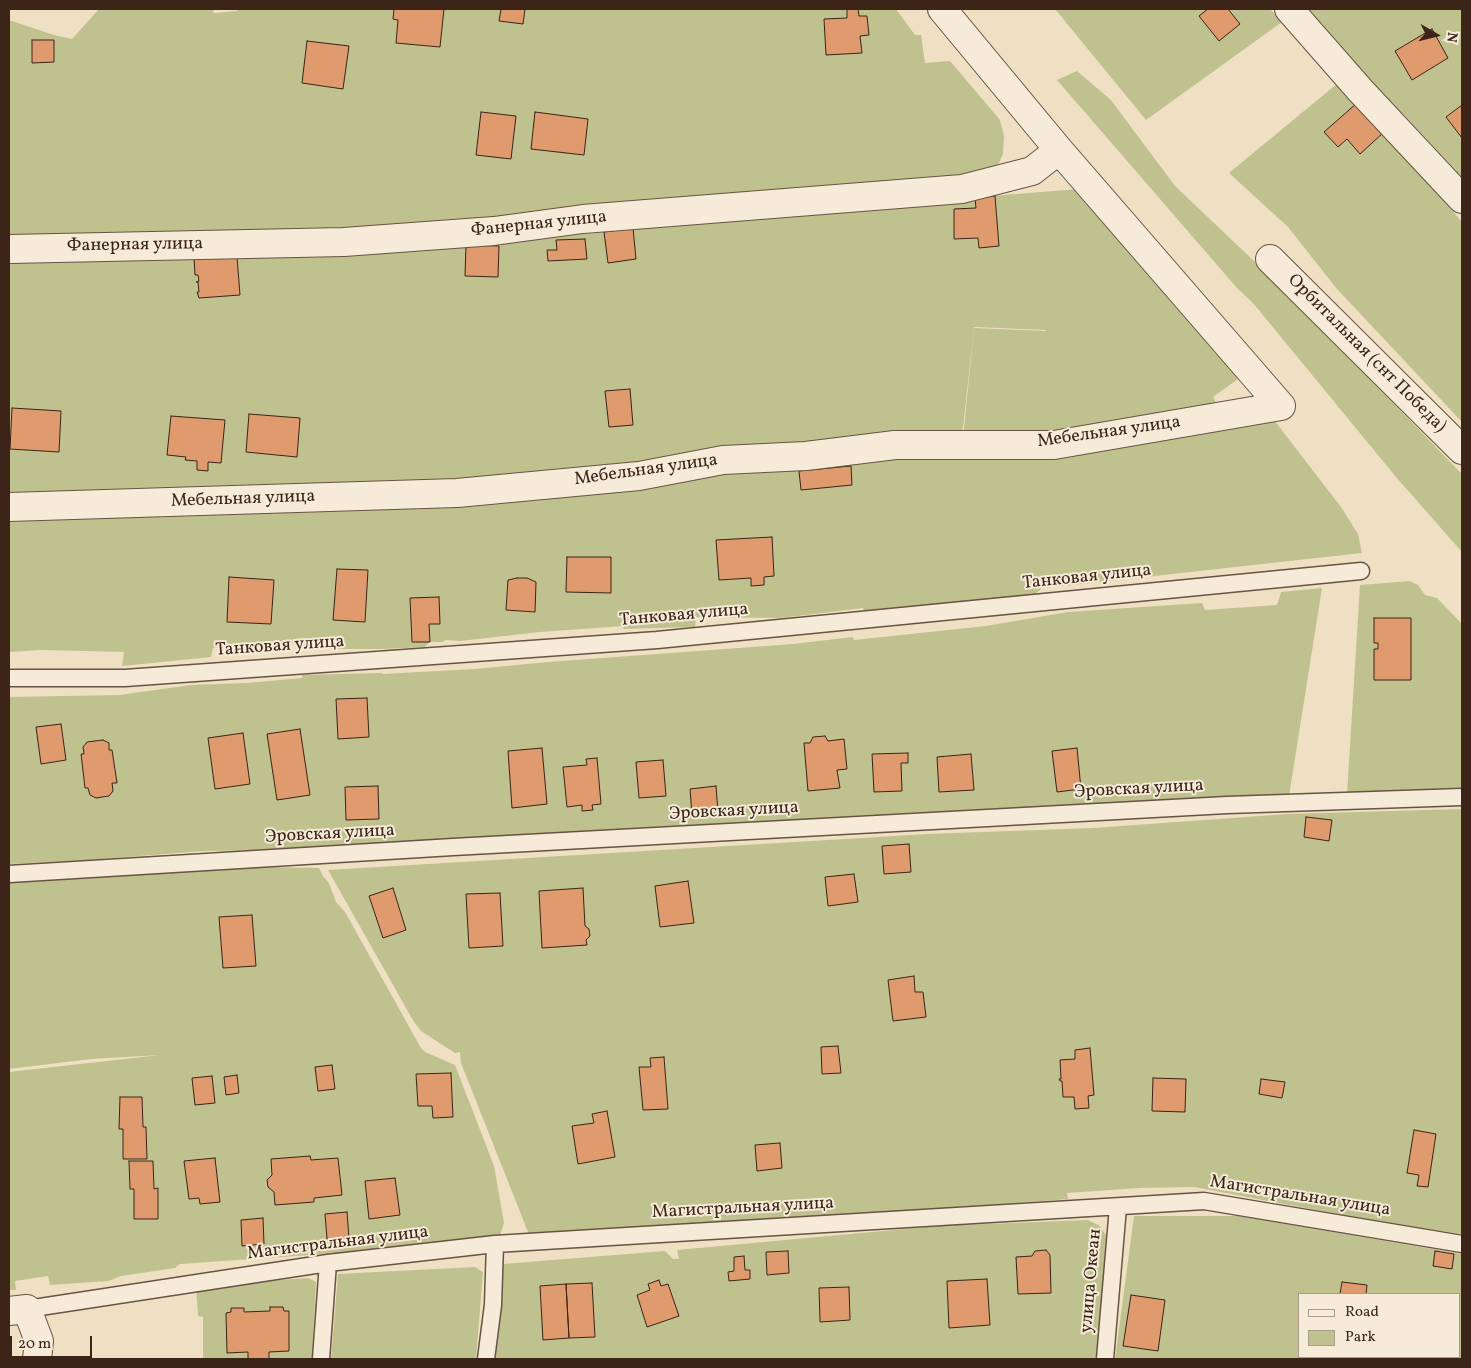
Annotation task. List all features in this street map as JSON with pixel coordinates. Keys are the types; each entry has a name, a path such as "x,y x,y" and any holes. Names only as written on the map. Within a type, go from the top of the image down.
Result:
{"street":[{"path":"942,9 1059,150"},
{"path":"1289,9 1360,90 1462,199"},
{"name":"Фанерная улица","path":"9,249 344,242 494,231 583,219 962,189 1032,171 1059,150"},
{"name":"Мебельная улица","path":"9,508 457,493 639,476 722,460 806,456 895,445 1054,445 1281,406 1059,150"},
{"name":"Орбитальная (снт Победа)","path":"1270,259 1462,450"},
{"path":"18,1310 39,1341 37,1359"}],"lane":[{"name":"Танковая улица","path":"9,678 126,678 657,640 1361,571"},
{"name":"Эровская улица","path":"9,874 453,847 1207,806 1462,797"},
{"name":"Магистральная улица","path":"18,1310 328,1263 495,1244 1204,1201 1462,1244"},
{"name":"улица Океан","path":"1105,1359 1118,1207"},
{"path":"486,1359 493,1304 495,1244"},
{"path":"321,1359 328,1263"}],"green space":[{"path":"99,9 213,9 214,13 237,11 237,9 896,9 915,35 921,35 925,63 950,61 1000,120 1004,136 1003,154 999,163 992,170 971,176 429,230 9,239 9,20 72,39"},
{"path":"1055,9 1270,9 1282,22 1146,120"},
{"path":"1307,9 1462,9 1462,177 1357,68"},
{"path":"1077,71 1111,100 1175,186 1274,280 1462,474 1462,552 1396,477 1253,303 1237,288 1057,80"},
{"path":"1338,83 1399,149 1462,222 1462,422 1337,289 1288,227 1229,173"},
{"path":"1079,189 1148,261 1238,379 1213,397 1219,409 1053,435 963,438 974,328 1046,331 974,327 962,437 559,479 9,500 9,258 579,231 589,234 667,222"},
{"path":"1274,420 1341,507 1358,534 1362,553 1064,586 1047,584 1035,594 905,608 864,611 863,608 781,618 696,617 695,627 623,629 624,626 540,632 460,641 429,642 425,647 302,649 301,643 213,648 211,657 122,666 124,652 42,650 9,652 9,518 223,515 308,510 715,470 876,461"},
{"path":"1410,581 1418,585 1425,595 1437,598 1462,624 1462,789 1347,794 1360,585"},
{"path":"1322,588 1289,796 273,850 203,851 9,864 9,697 119,695 191,685 247,683 302,678 302,675 383,674 475,669 793,644 853,637 854,640 986,626 1068,612 1202,603 1205,610 1277,605 1281,592"},
{"path":"1462,809 1462,1234 1385,1223 1194,1187 1140,1188 1067,1193 1068,1199 530,1237 461,1063 460,1052 455,1053 421,1031 414,1022 328,870 928,834 1093,828 1288,814"},
{"path":"264,867 319,868 329,883 336,902 345,912 421,1048 425,1052 455,1065 494,1166 504,1223 498,1242 180,1264 175,1268 121,1276 108,1281 50,1285 48,1276 15,1281 16,1290 9,1290 9,1072 160,1055 91,1059 9,1069 9,883"},
{"path":"1134,1216 1238,1216 1462,1254 1462,1359 1115,1359"},
{"path":"1088,1220 1100,1226 1107,1237 1108,1244 1096,1359 494,1359 503,1264 665,1251 673,1259 679,1259 677,1250 937,1226"},
{"path":"475,1267 483,1272 476,1359 331,1359 338,1274"},
{"path":"308,1278 316,1282 312,1359 203,1359 203,1317 198,1316 196,1286"}],"building":[{"path":"394,9 444,9 440,47 396,43 398,20 393,19"},
{"path":"501,9 525,9 523,24 499,21"},
{"path":"847,9 858,9 859,16 867,16 869,35 860,36 862,53 826,55 824,19 847,18"},
{"path":"1208,9 1228,9 1240,24 1219,41 1199,16"},
{"path":"1432,29 1448,58 1412,80 1395,51"},
{"path":"32,40 54,40 54,62 32,63"},
{"path":"307,41 349,46 343,89 302,83"},
{"path":"1357,103 1383,133 1360,154 1347,139 1338,147 1324,132"},
{"path":"1462,105 1462,138 1446,117"},
{"path":"481,112 516,116 511,159 476,155"},
{"path":"535,112 588,119 584,155 531,149"},
{"path":"995,196 999,246 979,248 978,238 954,239 954,209 976,208 975,198"},
{"path":"633,228 636,259 608,263 604,232"},
{"path":"585,239 587,259 548,261 547,250 557,250 556,240"},
{"path":"466,245 499,246 498,277 465,276"},
{"path":"237,257 240,295 199,298 197,292 199,292 198,282 196,282 199,281 198,275 195,275 194,258"},
{"path":"630,389 633,425 609,427 605,391"},
{"path":"12,408 61,411 59,452 10,449"},
{"path":"249,414 300,418 297,457 246,452"},
{"path":"171,416 225,420 221,463 208,462 208,471 197,470 197,461 185,460 186,457 167,455"},
{"path":"851,466 852,485 801,490 799,471"},
{"path":"772,537 774,576 764,577 764,585 751,586 751,578 719,580 716,540"},
{"path":"567,557 611,557 611,593 566,592"},
{"path":"337,569 368,570 365,622 333,620"},
{"path":"229,577 274,580 271,624 227,622"},
{"path":"527,578 536,582 535,612 506,610 508,580"},
{"path":"439,597 440,624 429,624 430,642 412,642 410,598"},
{"path":"1374,618 1411,618 1411,680 1374,680 1374,649 1378,649 1378,643 1374,643"},
{"path":"367,698 369,737 338,739 336,699"},
{"path":"61,724 66,760 41,764 36,727"},
{"path":"300,729 310,795 277,800 267,734"},
{"path":"243,733 250,784 215,789 208,738"},
{"path":"825,736 828,741 844,739 847,769 837,770 840,788 808,791 804,743 810,743 813,737"},
{"path":"103,740 109,743 109,750 112,750 117,783 112,783 113,791 109,796 96,798 90,795 88,788 85,788 81,754 84,754 83,747 87,742"},
{"path":"542,748 547,804 512,808 508,751"},
{"path":"1077,748 1081,789 1057,792 1052,751"},
{"path":"908,753 908,763 901,763 902,791 874,792 872,754"},
{"path":"971,754 974,790 939,792 937,757"},
{"path":"597,758 601,804 592,805 593,810 582,811 582,805 567,807 563,767 587,765 586,759"},
{"path":"663,760 666,796 639,798 636,762"},
{"path":"378,786 379,819 346,820 345,787"},
{"path":"716,786 718,812 692,815 690,789"},
{"path":"1306,817 1332,820 1329,841 1304,837"},
{"path":"909,844 911,872 884,874 882,846"},
{"path":"854,874 858,902 828,906 825,877"},
{"path":"688,881 694,923 660,927 655,886"},
{"path":"393,888 406,930 383,938 369,896"},
{"path":"583,888 585,926 589,929 590,936 586,940 587,945 542,948 539,891"},
{"path":"500,893 503,946 469,948 466,894"},
{"path":"252,915 256,966 223,968 219,917"},
{"path":"914,976 915,992 923,992 926,1017 893,1021 888,980"},
{"path":"838,1046 841,1073 822,1074 821,1047"},
{"path":"1090,1048 1094,1095 1088,1096 1089,1108 1075,1109 1074,1097 1063,1097 1062,1081 1059,1079 1061,1079 1060,1060 1075,1059 1075,1050"},
{"path":"664,1057 668,1109 643,1110 639,1067 651,1067 650,1058"},
{"path":"332,1065 335,1089 318,1091 315,1067"},
{"path":"451,1073 453,1117 433,1118 432,1106 418,1106 416,1074"},
{"path":"237,1075 239,1093 226,1095 224,1077"},
{"path":"212,1076 215,1103 195,1105 192,1078"},
{"path":"1153,1078 1186,1079 1185,1112 1152,1111"},
{"path":"1261,1079 1285,1082 1282,1098 1259,1094"},
{"path":"120,1097 142,1097 143,1127 146,1127 147,1159 123,1159 123,1129 119,1129"},
{"path":"607,1111 615,1157 578,1164 572,1126 594,1123 592,1114"},
{"path":"1414,1130 1436,1134 1428,1187 1417,1186 1419,1175 1407,1173"},
{"path":"780,1143 782,1168 757,1171 755,1145"},
{"path":"310,1156 311,1160 338,1158 342,1195 314,1198 314,1202 275,1205 274,1192 268,1187 267,1180 272,1175 271,1159"},
{"path":"215,1158 220,1202 200,1204 199,1198 189,1199 184,1161"},
{"path":"129,1161 153,1161 154,1189 158,1188 158,1219 134,1219 134,1189 130,1189"},
{"path":"395,1178 400,1215 369,1219 365,1181"},
{"path":"347,1212 349,1238 327,1239 325,1214"},
{"path":"263,1218 264,1244 242,1246 241,1220"},
{"path":"1046,1250 1050,1255 1051,1293 1018,1294 1016,1257 1032,1256 1035,1251"},
{"path":"788,1251 789,1273 767,1275 766,1252"},
{"path":"1435,1251 1454,1254 1452,1269 1433,1266"},
{"path":"744,1256 745,1270 750,1270 750,1279 729,1281 728,1272 734,1271 734,1257"},
{"path":"987,1279 990,1325 949,1328 947,1281"},
{"path":"659,1280 661,1286 668,1284 679,1316 647,1327 637,1295 650,1290 648,1284"},
{"path":"1342,1282 1367,1285 1366,1293 1340,1293"},
{"path":"592,1283 595,1337 569,1338 566,1284"},
{"path":"566,1284 569,1338 543,1340 540,1286"},
{"path":"849,1287 850,1320 820,1322 819,1288"},
{"path":"1131,1295 1165,1300 1158,1351 1123,1346"},
{"path":"270,1307 283,1307 284,1311 289,1311 289,1351 269,1352 269,1359 248,1359 248,1352 227,1353 226,1313 231,1312 231,1308 244,1308 244,1312 270,1311"}]}
